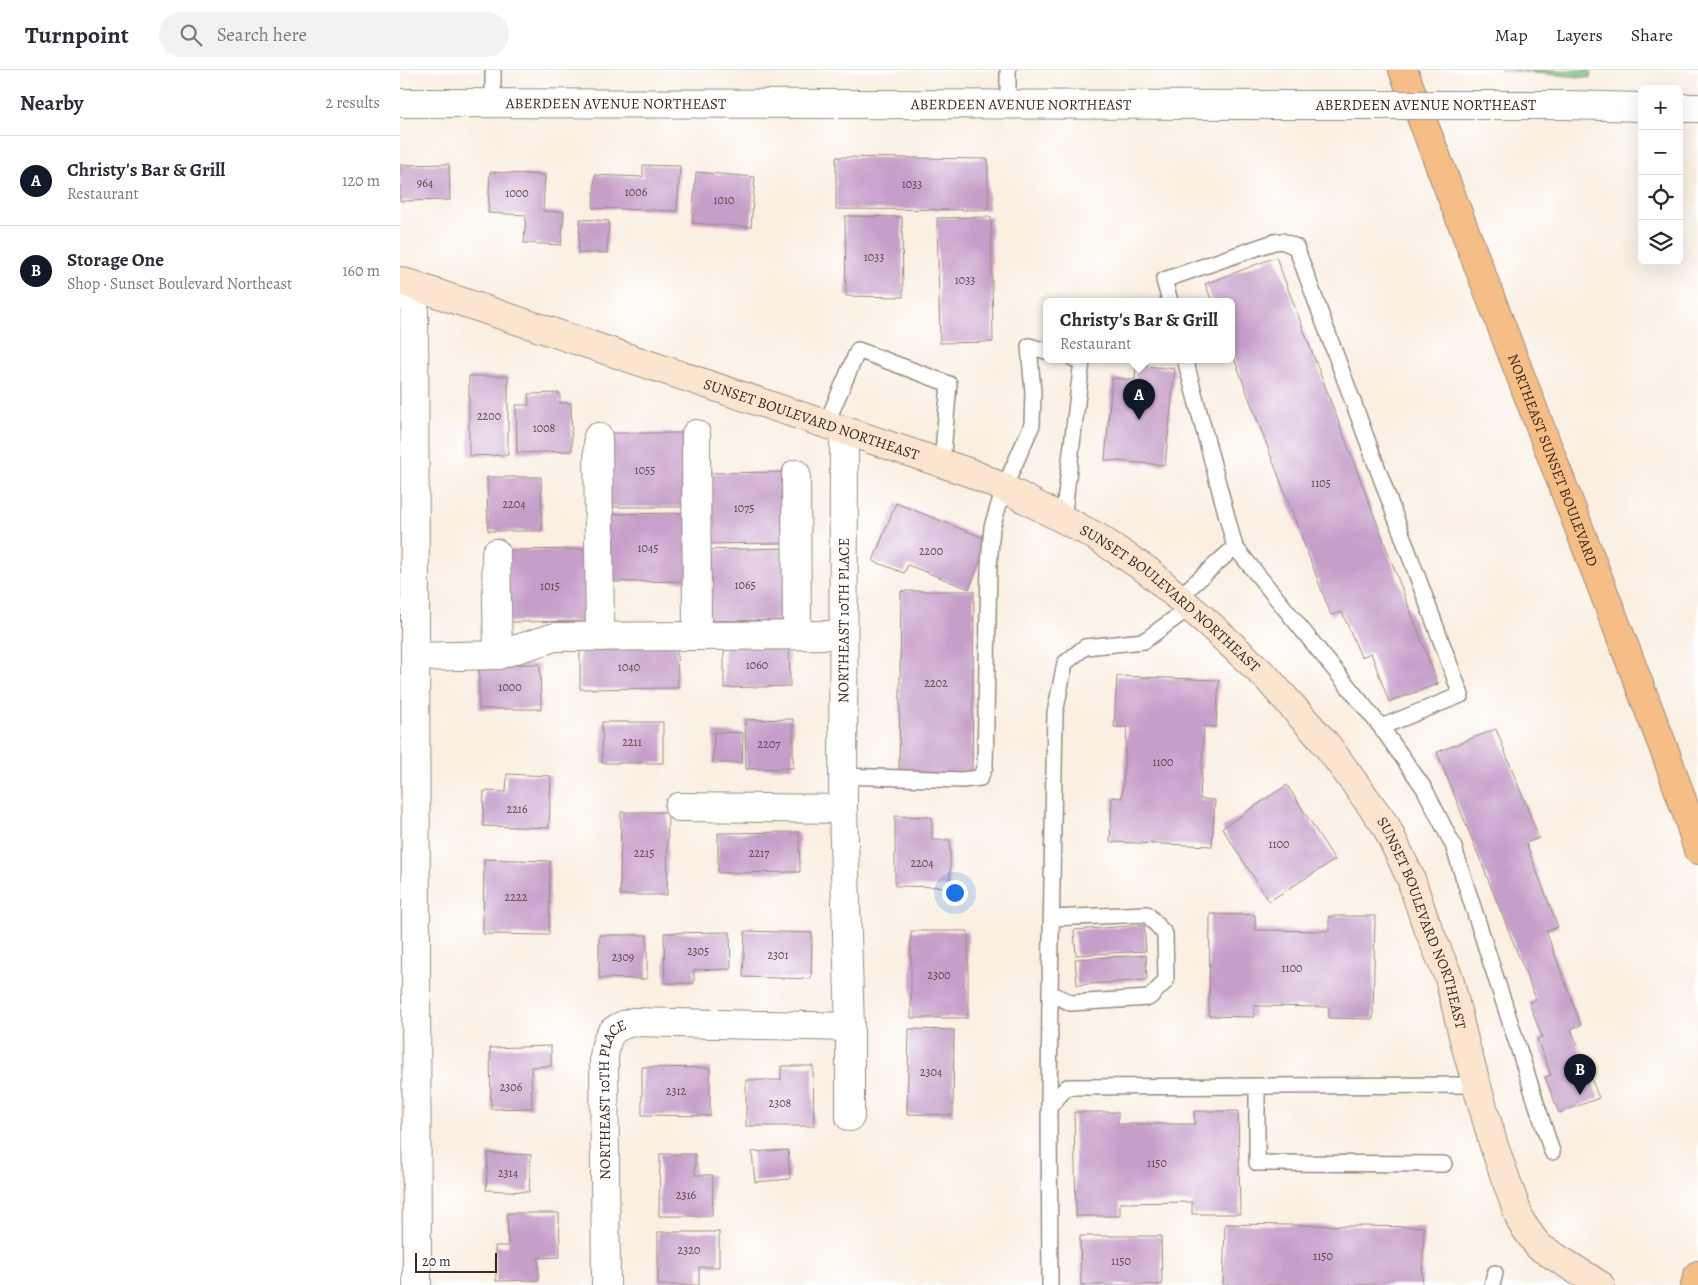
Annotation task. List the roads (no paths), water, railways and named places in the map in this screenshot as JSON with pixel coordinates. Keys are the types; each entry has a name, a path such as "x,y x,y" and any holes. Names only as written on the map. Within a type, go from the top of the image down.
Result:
{"main road":[{"name":"NORTHEAST SUNSET BOULEVARD","path":"1404,70 1660,739 1690,820 1698,850"},
{"name":"SUNSET BOULEVARD NORTHEAST","path":"407,283 971,473 1063,519 1097,538 1148,571 1266,676 1326,744 1386,826 1411,879 1425,921 1448,978 1494,1146 1521,1222 1538,1246 1600,1285"},
{"path":"1695,1285 1698,1275"}],"street":[{"name":"ABERDEEN AVENUE NORTHEAST","path":"400,103 1565,105 1638,107"},
{"path":"1683,108 1698,108"},
{"path":"407,283 407,583 415,657 417,1285"},
{"name":"NORTHEAST 10TH PLACE","path":"835,427 843,635 843,809 850,1027 850,1117"},
{"path":"696,434 697,636"},
{"path":"598,437 600,637"},
{"path":"796,474 797,635"},
{"path":"496,553 498,655"},
{"path":"415,657 498,655 555,637 843,635"},
{"path":"679,807 843,809"},
{"name":"NORTHEAST 10TH PLACE","path":"606,1285 604,1057 606,1039 618,1026 633,1022 850,1027"}],"lane":[{"path":"493,70 493,103"},
{"path":"1008,70 1008,105"},
{"path":"1169,298 1164,280 1274,242 1282,241 1296,247 1461,695 1381,726"},
{"path":"843,776 962,780 980,778 985,766 989,566 992,527 1004,488 1032,424 1033,392 1028,346 1043,350"},
{"path":"835,427 858,350 949,384 942,463"},
{"path":"1063,519 1082,363"},
{"path":"1186,363 1235,547 1381,726 1424,788 1453,845 1552,1152"},
{"path":"1050,1285 1050,992 1055,714 1065,663 1085,647 1144,641 1184,603 1235,547"},
{"path":"1050,992 1071,1003 1149,998 1166,981 1165,934 1147,914 1051,918"},
{"path":"1049,1107 1067,1086 1476,1085"},
{"path":"1257,1086 1257,1163 1444,1164"}],"place":[{"name":"Christy's Bar & Grill","path":"1139,420"},
{"name":"Storage One","path":"1580,1095"}]}
